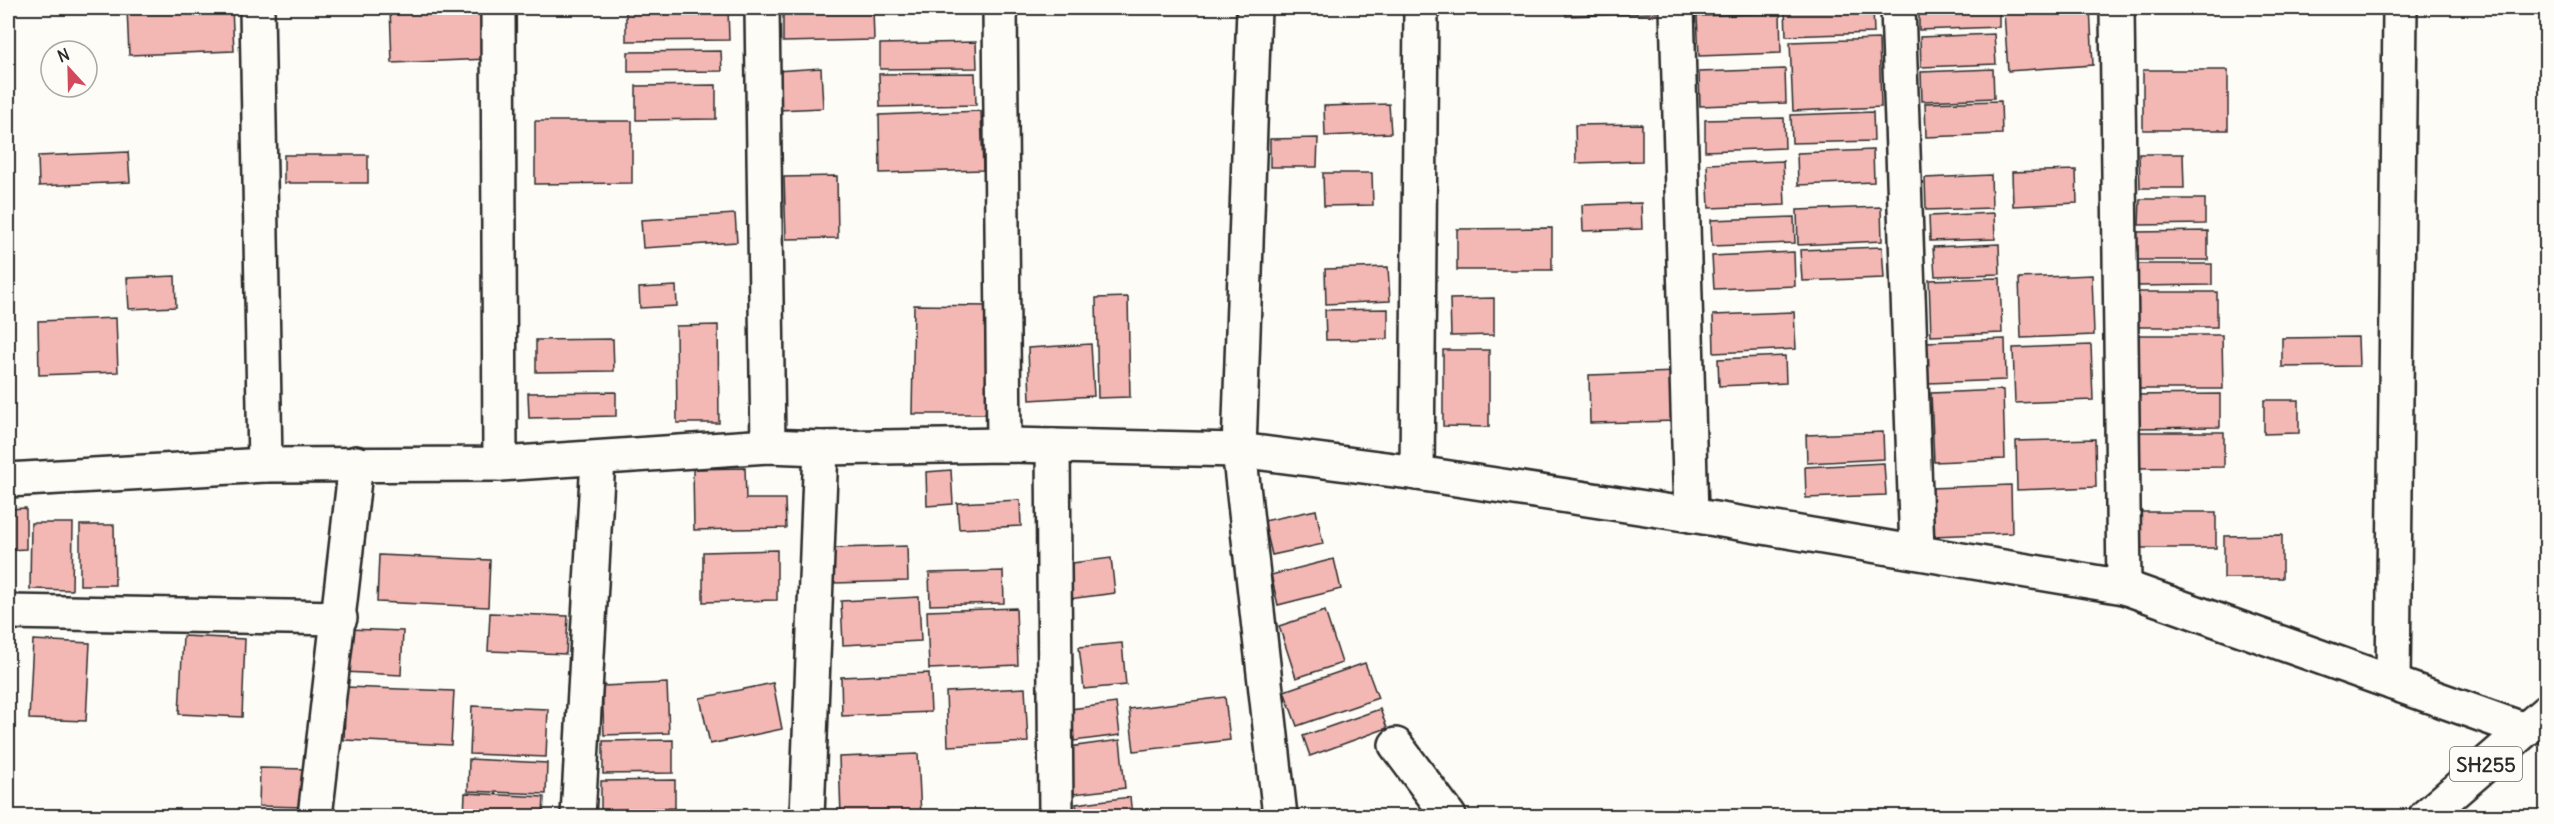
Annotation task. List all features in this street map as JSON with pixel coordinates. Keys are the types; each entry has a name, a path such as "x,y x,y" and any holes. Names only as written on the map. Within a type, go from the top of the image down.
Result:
{"street":[{"path":"257,8 265,465"},
{"path":"498,8 500,464"},
{"path":"762,8 768,446"},
{"path":"1000,8 1004,445"},
{"path":"1254,8 1239,450 1280,816"},
{"path":"1417,473 1421,8"},
{"path":"1677,8 1690,515"},
{"path":"1898,8 1917,551"},
{"path":"2118,8 2124,587"},
{"path":"2393,684 2400,8"},
{"path":"8,480 265,465 500,464 768,446 821,448 1004,445 1239,450 1417,473 1690,515 2124,587 2393,684 2536,721"},
{"path":"1053,446 1056,816"},
{"path":"807,816 821,448"},
{"path":"578,816 598,459"},
{"path":"315,816 340,618 356,463"},
{"path":"8,612 340,618"},
{"name":"SH255","path":"2426,816 2536,721"},
{"path":"1396,745 1449,816"}],"building":[{"path":"127,8 232,8 234,51 129,55"},
{"path":"390,8 486,8 488,59 392,63"},
{"path":"626,8 728,8 729,40 626,41"},
{"path":"783,8 873,8 874,40 783,42"},
{"path":"903,8 981,8 980,13"},
{"path":"1565,8 1660,8 1660,13 1566,16"},
{"path":"1785,8 1873,8 1874,33 1786,36"},
{"path":"1919,8 1999,8 1999,27 1919,30"},
{"path":"2090,8 2093,65 2008,71 2004,12"},
{"path":"1780,13 1781,53 1699,56 1697,16"},
{"path":"1994,34 1996,64 1921,67 1920,37"},
{"path":"1879,39 1881,107 1793,111 1790,42"},
{"path":"976,42 977,68 880,69 880,44"},
{"path":"721,51 722,71 628,72 628,52"},
{"path":"821,68 823,108 778,110 776,71"},
{"path":"1785,69 1786,103 1700,106 1699,72"},
{"path":"1993,69 1994,98 1922,101 1921,72"},
{"path":"2143,70 2228,70 2228,130 2143,130"},
{"path":"975,73 976,105 880,107 879,74"},
{"path":"716,85 716,119 636,120 636,86"},
{"path":"2001,101 2002,134 1926,137 1925,103"},
{"path":"1389,104 1391,133 1325,136 1324,106"},
{"path":"981,111 983,170 880,173 879,115"},
{"path":"1873,112 1874,141 1792,143 1791,115"},
{"path":"1784,118 1785,148 1705,151 1705,120"},
{"path":"535,121 632,121 632,183 535,184"},
{"path":"1642,124 1642,161 1576,163 1575,125"},
{"path":"1318,138 1317,167 1270,167 1270,139"},
{"path":"1873,150 1874,182 1798,185 1797,153"},
{"path":"128,152 130,182 39,186 38,156"},
{"path":"2139,154 2183,154 2184,188 2140,188"},
{"path":"284,155 368,155 368,183 284,183"},
{"path":"1783,161 1785,205 1709,208 1707,164"},
{"path":"2076,170 2077,203 2013,206 2012,172"},
{"path":"1323,173 1372,173 1373,205 1324,206"},
{"path":"1991,175 1992,208 1926,210 1925,178"},
{"path":"837,176 838,238 786,239 784,177"},
{"path":"2140,199 2205,199 2205,224 2139,225"},
{"path":"1641,203 1642,229 1583,231 1582,205"},
{"path":"1881,207 1882,241 1798,245 1797,210"},
{"path":"1994,213 1995,239 1930,241 1929,216"},
{"path":"735,214 737,242 643,248 641,220"},
{"path":"1794,217 1795,243 1712,246 1711,220"},
{"path":"1552,228 1552,270 1457,270 1457,229"},
{"path":"2208,231 2208,260 2135,260 2135,232"},
{"path":"1999,244 2000,274 1935,276 1933,247"},
{"path":"1882,247 1884,278 1802,281 1800,250"},
{"path":"1794,252 1795,286 1714,289 1712,256"},
{"path":"2137,264 2212,264 2212,285 2137,286"},
{"path":"1388,267 1390,301 1326,304 1325,269"},
{"path":"2092,275 2094,335 2021,338 2019,278"},
{"path":"175,276 176,307 129,309 127,278"},
{"path":"2000,278 2002,333 1931,336 1929,280"},
{"path":"676,286 677,306 640,308 639,288"},
{"path":"2134,292 2217,292 2217,327 2134,327"},
{"path":"1128,297 1130,397 1098,398 1096,298"},
{"path":"1494,298 1494,335 1451,336 1450,299"},
{"path":"914,305 989,306 987,414 912,414"},
{"path":"1388,309 1388,339 1326,340 1325,310"},
{"path":"1794,312 1796,349 1714,353 1713,315"},
{"path":"116,318 118,372 39,375 38,321"},
{"path":"718,325 719,423 677,423 676,326"},
{"path":"2133,335 2222,335 2223,389 2133,389"},
{"path":"2358,337 2359,366 2282,367 2282,338"},
{"path":"613,339 614,371 536,372 536,340"},
{"path":"2005,339 2006,380 1928,383 1927,342"},
{"path":"1091,344 1094,396 1030,400 1028,348"},
{"path":"2091,345 2093,400 2015,403 2013,348"},
{"path":"1443,350 1489,350 1489,427 1443,426"},
{"path":"1785,356 1786,383 1719,386 1718,359"},
{"path":"1677,372 1679,421 1590,423 1589,375"},
{"path":"2003,390 2005,459 1934,462 1931,393"},
{"path":"616,392 616,416 529,418 528,393"},
{"path":"2220,394 2220,427 2133,428 2133,395"},
{"path":"2264,400 2299,400 2299,433 2264,434"},
{"path":"1883,432 1884,459 1807,463 1806,435"},
{"path":"2132,432 2224,432 2224,467 2133,468"},
{"path":"2095,439 2096,487 2017,490 2016,441"},
{"path":"1884,463 1886,495 1806,498 1805,467"},
{"path":"745,468 746,499 785,499 786,528 694,530 693,469"},
{"path":"951,470 953,504 927,506 926,472"},
{"path":"2011,485 2012,533 1932,536 1930,488"},
{"path":"1020,500 1021,526 959,529 957,503"},
{"path":"26,508 26,549 8,550 8,509"},
{"path":"1316,510 1323,544 1272,555 1264,521"},
{"path":"2140,512 2216,512 2216,548 2139,548"},
{"path":"31,523 73,523 72,590 30,589"},
{"path":"80,525 114,525 115,585 80,585"},
{"path":"2282,535 2282,578 2224,578 2224,536"},
{"path":"907,546 908,581 834,583 834,548"},
{"path":"777,550 777,600 703,602 703,552"},
{"path":"379,555 490,560 488,607 377,602"},
{"path":"1111,558 1115,593 1069,599 1065,564"},
{"path":"1334,559 1341,589 1278,605 1271,575"},
{"path":"1003,571 1004,603 930,605 929,573"},
{"path":"919,597 921,641 843,645 841,601"},
{"path":"1016,608 1018,665 929,669 927,611"},
{"path":"1325,611 1342,663 1296,678 1279,626"},
{"path":"490,613 568,616 566,654 488,651"},
{"path":"347,629 403,631 401,675 344,672"},
{"path":"183,636 245,639 242,717 179,714"},
{"path":"33,640 90,643 86,721 29,719"},
{"path":"1122,643 1126,685 1084,689 1079,647"},
{"path":"1365,663 1378,698 1297,726 1284,691"},
{"path":"929,673 931,712 842,716 841,677"},
{"path":"667,683 669,733 604,735 602,686"},
{"path":"773,683 782,729 710,744 700,698"},
{"path":"346,687 454,691 451,745 344,740"},
{"path":"1025,688 1028,742 948,746 946,692"},
{"path":"1225,697 1230,740 1134,751 1129,709"},
{"path":"1116,703 1120,735 1074,741 1071,709"},
{"path":"472,706 548,709 546,757 470,754"},
{"path":"1380,709 1387,728 1310,756 1303,736"},
{"path":"673,740 673,773 603,774 603,741"},
{"path":"1120,740 1125,788 1074,794 1069,747"},
{"path":"918,754 921,816 841,816 839,757"},
{"path":"469,759 547,763 546,794 468,791"},
{"path":"260,768 307,769 306,807 259,806"},
{"path":"675,780 675,808 601,810 601,781"},
{"path":"465,793 544,797 543,816 464,816"},
{"path":"1130,797 1132,816 1078,816 1076,804"},
{"path":"1010,810 1010,816 941,816 941,811"}]}
